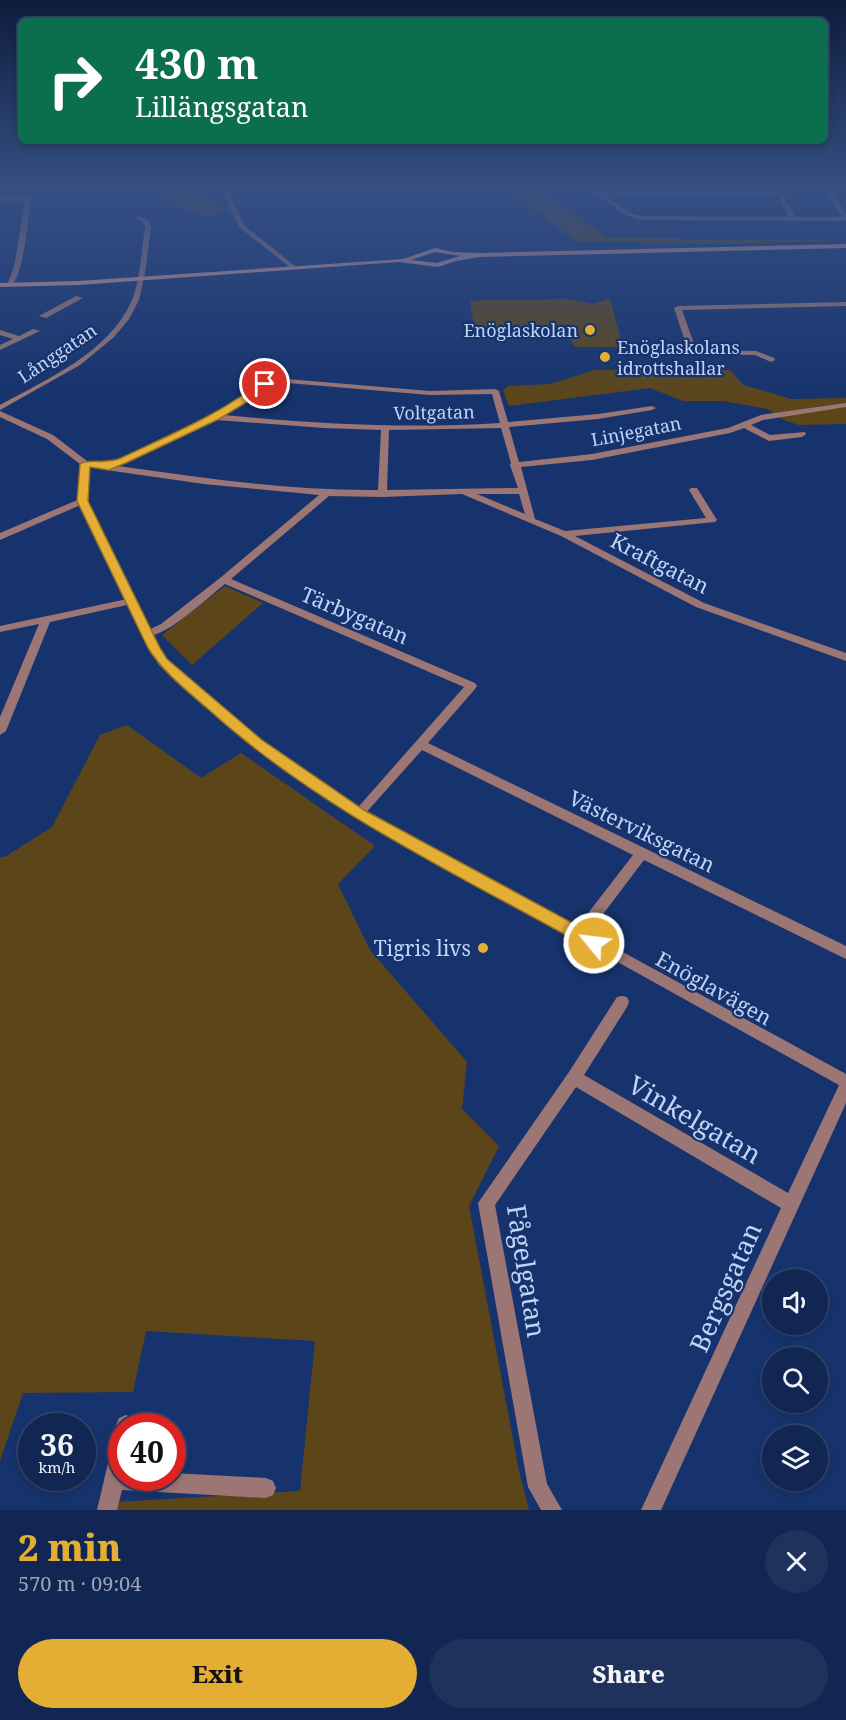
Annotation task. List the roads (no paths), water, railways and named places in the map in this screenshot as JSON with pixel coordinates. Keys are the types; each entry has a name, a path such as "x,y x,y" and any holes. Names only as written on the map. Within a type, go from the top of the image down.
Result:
{"main road":[{"path":"0,285 417,259 438,266 450,263 454,257"}],"street":[{"path":"10,285 19,257"},
{"name":"Långgatan","path":"0,408 82,359 112,334 130,311 143,257"},
{"path":"281,257 293,267"},
{"path":"43,316 79,298"},
{"path":"771,360 756,353 698,352 689,341 678,308 846,304"},
{"path":"0,348 36,331"},
{"path":"0,332 19,339"},
{"path":"109,466 215,417 265,384 280,379 430,393 495,391 503,427 531,520"},
{"name":"Linjegatan","path":"514,465 592,457 730,430 761,418 846,405"},
{"name":"Voltgatan","path":"215,417 291,425 385,429 503,427 572,422 652,408"},
{"path":"0,414 50,437 85,464 82,501 0,537"},
{"path":"744,424 770,438 802,434"},
{"path":"382,494 385,429"},
{"name":"Kraftgatan","path":"85,464 204,481 327,493 382,494 522,490"},
{"path":"564,534 712,520 694,490"},
{"name":"Kraftgatan","path":"462,492 564,534 700,605 846,657"},
{"path":"148,634 165,626 224,580 327,493"},
{"name":"Enöglavägen","path":"82,501 163,662 209,705 257,743 359,813 846,1084"},
{"name":"Tärbygatan","path":"224,580 471,686 420,744"},
{"path":"0,629 45,622 132,601"},
{"path":"0,731 5,706 45,622"},
{"path":"359,813 420,744"},
{"name":"Västerviksgatan","path":"420,744 846,953"},
{"path":"580,934 642,853"},
{"name":"Fågelgatan","path":"552,1510 538,1487 486,1203 574,1077 622,1002"},
{"name":"Vinkelgatan","path":"574,1077 790,1204"},
{"name":"Bergsgatan","path":"651,1510 846,1084"},
{"path":"186,1484 266,1488"},
{"path":"106,1510 111,1491"}],"place":[{"name":"Enöglaskolan","path":"590,330"},
{"name":"Enöglaskolans idrottshallar","path":"605,357"},
{"name":"Tigris livs","path":"483,948"}]}
